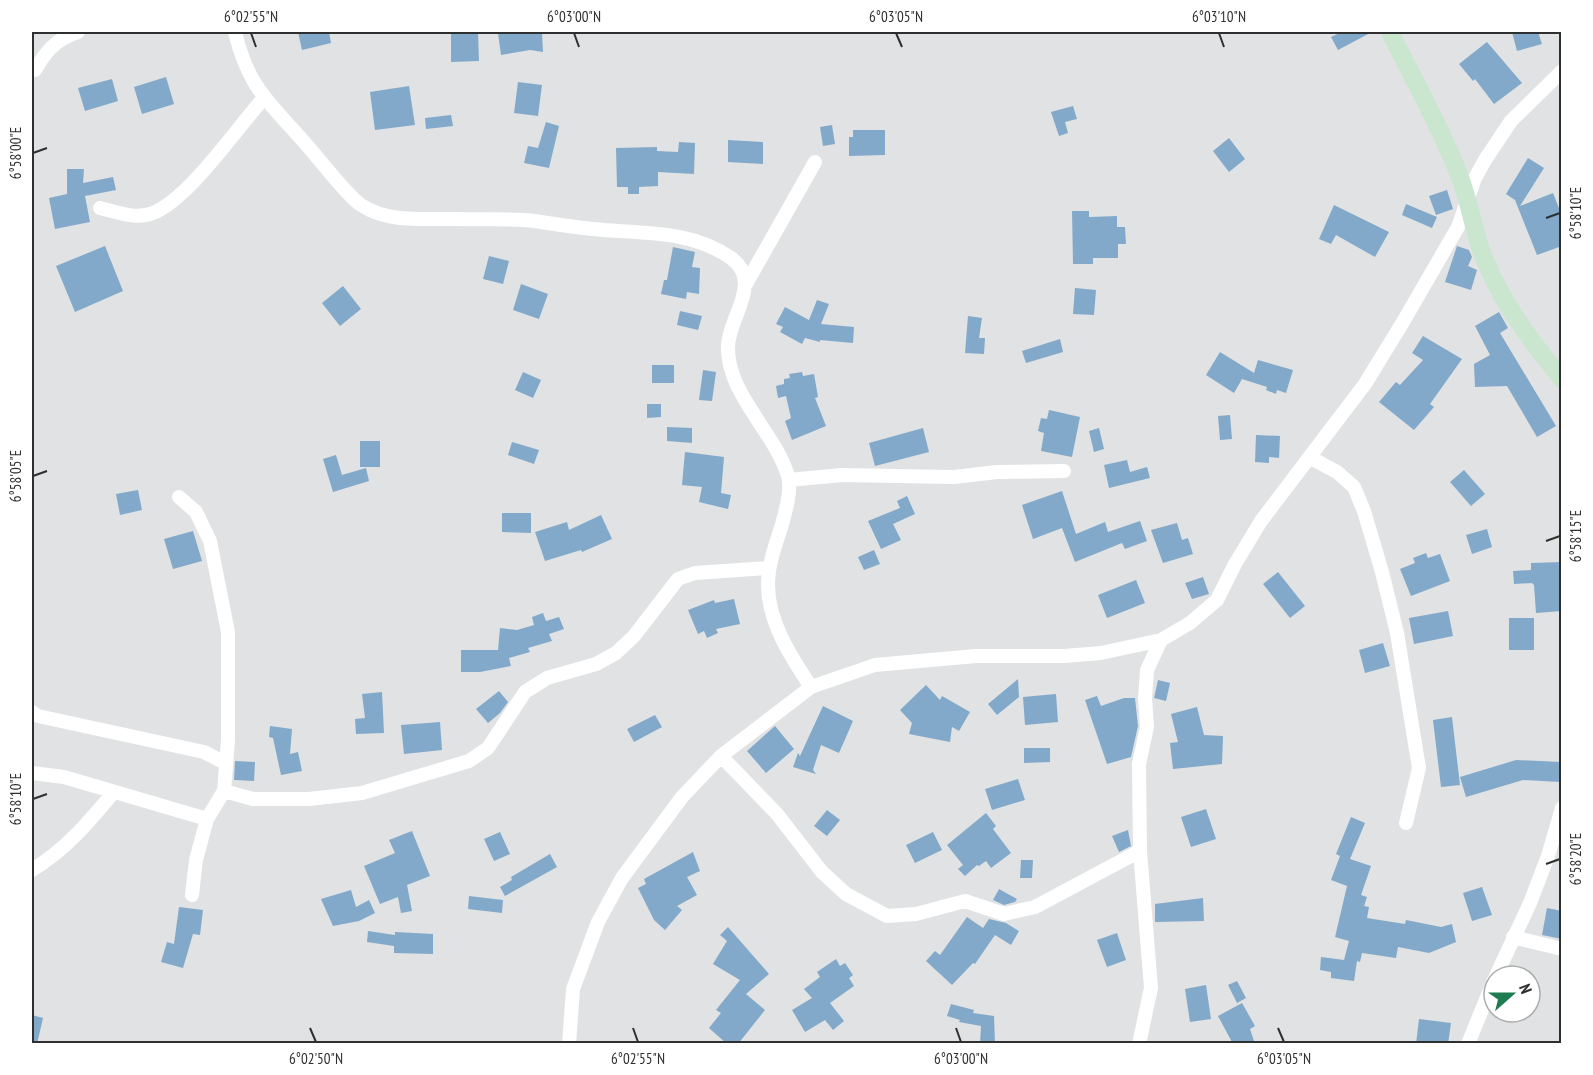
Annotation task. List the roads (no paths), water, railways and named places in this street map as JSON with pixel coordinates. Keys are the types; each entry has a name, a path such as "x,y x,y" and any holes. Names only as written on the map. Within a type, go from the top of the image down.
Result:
{"street":[{"path":"35,70 47,50 64,36 78,32"},
{"path":"235,32 242,62 263,99 361,205 392,217 532,221 569,227 682,235 734,260 742,271 746,284"},
{"path":"1390,32 1457,169 1468,199 1481,248 1497,284 1516,320 1562,379"},
{"path":"569,1044 573,988 598,922 621,878 645,843 682,797 721,756 811,687 874,665 976,656 1064,656 1101,653 1161,640 1190,623 1217,600 1261,521 1365,384 1458,227 1485,160 1511,121 1562,71"},
{"path":"100,208 132,216 150,214 178,198 263,99"},
{"path":"811,687 792,659 776,625 768,587 769,568 786,510 789,480 782,459 753,414 732,369 728,349 729,336 746,284 815,162"},
{"path":"1311,458 1337,472 1354,487 1364,511 1382,572 1397,633 1419,768 1406,823"},
{"path":"789,480 842,475 954,477 997,472 1064,471"},
{"path":"179,497 196,512 210,541 228,632 228,740 224,791 207,819 196,860 192,895"},
{"path":"224,791 253,799 309,799 362,793 469,761 488,748 525,692 547,678 596,664 616,653 634,636 678,579 695,573 769,568"},
{"path":"1139,1044 1146,1022 1150,988 1140,851 1139,764 1147,727 1147,670 1161,640"},
{"path":"32,712 38,716 204,752 225,763"},
{"path":"721,756 777,814 822,872 846,894 887,916 916,914 965,901 1004,914 1035,907 1140,851"},
{"path":"32,773 64,777 207,819"},
{"path":"32,870 54,857 81,832 113,793"},
{"path":"1501,964 1555,857 1562,808"},
{"path":"1513,937 1562,949"},
{"path":"1468,1044 1482,1010"}]}
